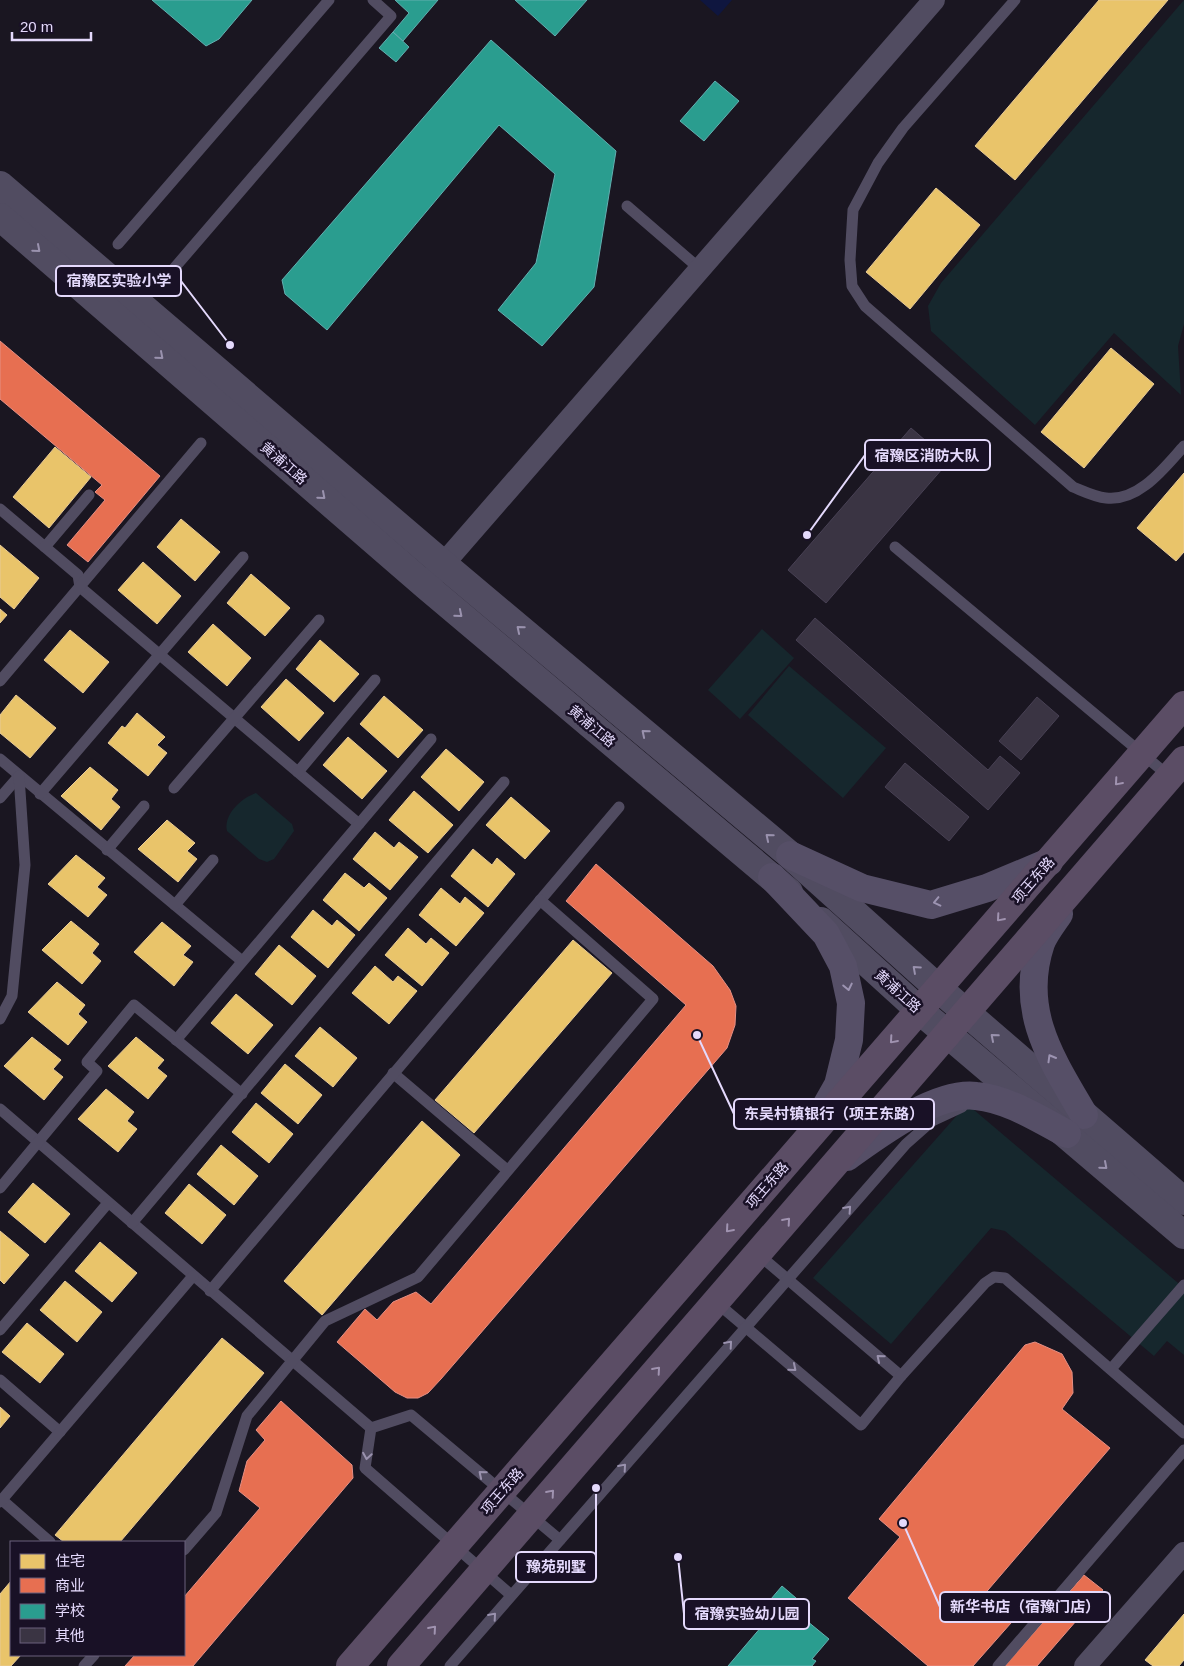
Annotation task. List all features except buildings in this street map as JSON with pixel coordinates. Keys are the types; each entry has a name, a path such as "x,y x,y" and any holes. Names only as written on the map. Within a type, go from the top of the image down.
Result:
{"main road":[{"name":"项王东路","path":"350,1666 1184,705"},
{"path":"410,1661 531,1516 1177,768"},
{"path":"790,855 862,888 931,905 987,888 1049,862"},
{"path":"772,877 826,934 843,966 851,1003 849,1040 838,1085 806,1140"},
{"path":"1074,888 1041,943 1034,977 1035,1013 1045,1048 1075,1125"},
{"path":"834,1166 896,1122 959,1096 975,1096 996,1100 1028,1113 1075,1125"}],"street":[{"path":"426,586 443,564 934,0"},
{"name":"黄浦江路","path":"0,185 443,564 790,855 966,1012 1184,1235"},
{"name":"黄浦江路","path":"0,218 426,586 772,877 947,1034 1184,1202"},
{"path":"1085,1666 1184,1553"}],"lane":[{"path":"118,244 329,0"},
{"path":"164,280 392,16 373,0"},
{"path":"1015,0 903,128 878,163 853,210 850,260 852,286 866,306 1073,487 1107,498 1132,493 1158,475 1184,446"},
{"path":"627,206 700,269"},
{"path":"0,681 201,443"},
{"path":"44,547 89,495"},
{"path":"1,514 78,575 80,587 359,824"},
{"path":"895,547 1142,754 1177,768"},
{"path":"40,794 243,557"},
{"path":"174,788 319,620"},
{"path":"298,772 376,680"},
{"path":"176,1040 431,739"},
{"path":"0,760 242,962"},
{"path":"0,798 19,776"},
{"path":"0,1019 12,996 25,865 19,776"},
{"path":"132,1223 504,782"},
{"path":"107,850 144,806"},
{"path":"210,1291 619,807"},
{"path":"175,905 212,860"},
{"path":"185,1549 216,1513 247,1416 325,1322 418,1276 653,999 540,900"},
{"path":"0,1188 97,1071 87,1062 134,1005 242,1094"},
{"path":"393,1073 507,1170"},
{"path":"450,1666 744,1326 906,1144 932,1121 967,1104"},
{"path":"0,1109 371,1428"},
{"path":"0,1330 108,1203"},
{"path":"758,1254 902,1376"},
{"path":"49,1541 1,1501 193,1276"},
{"path":"716,1302 861,1425 902,1376 986,1283 994,1277 1004,1278 1184,1433"},
{"path":"1111,1369 1184,1285"},
{"path":"0,1380 60,1432"},
{"path":"371,1428 411,1415 560,1540"},
{"path":"371,1428 365,1468 511,1595"},
{"path":"998,1666 1184,1450"},
{"path":"84,1666 93,1656"}],"shaded area":[{"path":"700,0 732,0 718,16"},
{"path":"1184,0 1184,324 1178,346 1181,395 1114,333 1035,425 931,331 928,306 941,283"},
{"path":"762,629 794,658 740,719 708,690"},
{"path":"789,666 886,748 843,798 748,715"},
{"path":"256,793 292,824 294,831 274,859 267,862 259,859 227,831 226,825 234,808 250,795"},
{"path":"967,1104 1184,1288 1184,1355 1167,1341 1154,1356 1005,1231 991,1228 891,1344 813,1278"}],"place":[{"name":"宿豫区实验小学","path":"230,345"},
{"name":"宿豫区消防大队","path":"807,535"},
{"name":"东吴村镇银行（项王东路）","path":"697,1035"},
{"name":"豫苑别墅","path":"596,1488"},
{"name":"新华书店（宿豫门店）","path":"903,1523"},
{"name":"宿豫实验幼儿园","path":"678,1557"}]}
